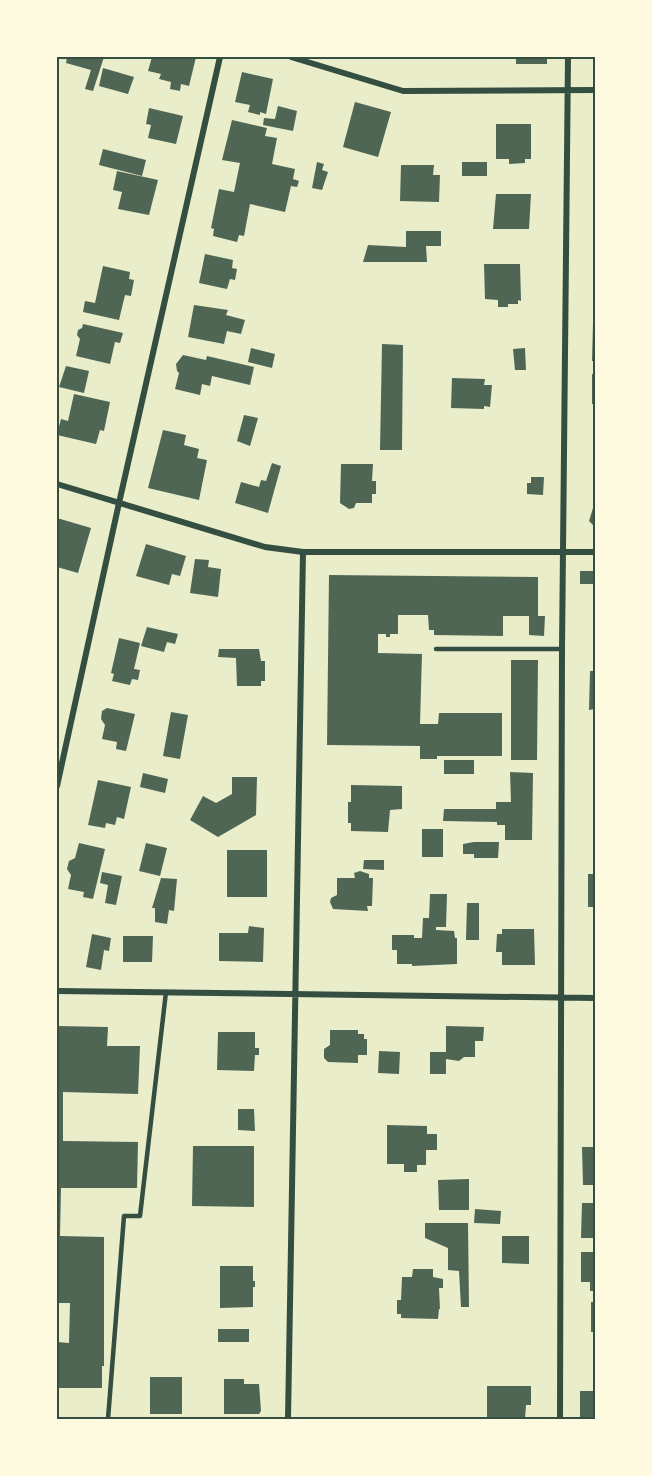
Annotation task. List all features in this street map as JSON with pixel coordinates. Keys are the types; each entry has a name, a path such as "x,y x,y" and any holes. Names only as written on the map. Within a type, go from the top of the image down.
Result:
{"street":[{"path":"57,786 220,57"},
{"path":"291,57 403,91 595,90"},
{"path":"560,1419 562,649 568,57"},
{"path":"57,484 265,547 303,552 595,552"},
{"path":"288,1419 303,552"},
{"path":"57,991 595,998"}],"lane":[{"path":"436,649 562,649"},
{"path":"108,1419 124,1216 140,1216 166,992"}],"building":[{"path":"67,57 104,57 93,91 85,89 91,70 66,63"},
{"path":"152,57 196,57 189,86 181,84 180,91 170,89 171,82 159,79 161,74 148,71"},
{"path":"516,57 547,57 547,64 516,64"},
{"path":"103,68 134,77 128,94 99,86"},
{"path":"242,72 273,79 266,114 248,112 250,105 235,102"},
{"path":"355,102 391,112 378,157 343,147"},
{"path":"278,106 297,111 293,131 263,125 264,118 275,119"},
{"path":"149,108 183,116 176,144 148,138 151,125 146,124"},
{"path":"232,120 267,128 265,136 277,138 272,164 295,169 293,179 299,181 297,187 291,186 285,212 250,204 244,236 239,235 237,242 213,236 214,229 211,228 219,189 234,192 240,163 222,160"},
{"path":"496,124 531,124 531,159 525,159 525,163 509,164 509,159 496,159"},
{"path":"103,149 146,160 142,176 99,165"},
{"path":"317,162 324,164 322,170 328,172 322,190 312,188"},
{"path":"462,162 487,162 487,176 462,176"},
{"path":"401,165 434,165 433,175 440,175 439,202 400,201"},
{"path":"117,171 158,180 149,215 118,209 122,192 113,190"},
{"path":"496,194 531,194 529,229 493,229"},
{"path":"406,231 441,231 441,246 426,246 427,262 363,262 368,245 406,247"},
{"path":"205,254 233,260 232,268 237,269 235,280 230,279 227,289 199,283"},
{"path":"484,264 520,264 521,301 518,300 518,304 498,307 498,300 485,299"},
{"path":"103,266 130,272 129,279 134,280 131,296 125,295 119,320 83,312 85,301 95,303"},
{"path":"194,305 228,310 226,315 245,320 241,334 227,331 224,344 188,337"},
{"path":"593,323 595,323 595,361 592,361"},
{"path":"83,324 123,333 120,343 115,342 110,364 76,356 80,339 77,335 78,330"},
{"path":"382,344 403,345 402,450 380,450"},
{"path":"251,348 275,354 272,368 248,362"},
{"path":"525,348 526,370 515,370 513,349"},
{"path":"183,355 206,360 207,356 254,367 250,385 212,376 210,386 202,384 200,395 175,389 179,373 176,364"},
{"path":"66,366 89,371 84,393 59,387"},
{"path":"592,374 595,374 595,404 592,404"},
{"path":"452,378 485,379 484,385 492,385 490,407 484,406 484,409 451,408"},
{"path":"74,394 110,402 104,431 100,430 96,444 57,435 61,419 68,421"},
{"path":"244,415 258,418 250,446 237,441"},
{"path":"163,430 186,435 184,445 199,449 197,458 207,460 199,500 148,488"},
{"path":"272,463 281,466 268,513 235,503 241,482 259,487 261,480 266,481"},
{"path":"341,464 373,464 372,481 376,481 376,494 372,494 372,503 356,503 354,508 349,509 340,503"},
{"path":"531,477 544,477 543,495 527,494 527,483 531,483"},
{"path":"593,482 595,482 595,527 589,521 593,508"},
{"path":"57,518 91,528 78,573 57,567"},
{"path":"146,544 186,556 180,576 172,574 169,585 136,576"},
{"path":"195,559 209,560 208,567 221,569 218,597 190,593"},
{"path":"580,571 595,571 595,584 580,584"},
{"path":"329,575 538,577 538,616 545,616 544,636 529,635 529,616 503,616 503,636 434,635 434,630 429,630 428,615 398,615 398,634 390,634 390,637 386,637 386,634 378,634 378,653 422,654 420,724 438,724 439,713 502,713 502,756 437,756 437,759 420,759 420,746 327,745"},
{"path":"147,627 178,634 175,644 167,642 164,652 141,646"},
{"path":"119,638 140,643 134,669 140,670 138,680 132,679 130,685 112,681 114,674 111,673"},
{"path":"219,649 259,649 261,661 265,661 265,681 261,681 261,686 237,686 236,658 218,657"},
{"path":"511,660 538,660 537,760 511,760"},
{"path":"590,671 595,671 595,709 589,710"},
{"path":"107,708 135,714 126,751 116,749 117,742 102,739 105,725 101,719 102,711"},
{"path":"171,712 188,715 180,759 163,756"},
{"path":"444,760 474,760 474,774 444,774"},
{"path":"510,772 533,773 532,840 505,840 505,825 497,825 497,822 443,821 444,809 496,809 496,802 511,802"},
{"path":"143,773 168,779 165,793 140,787"},
{"path":"232,777 257,777 256,815 218,837 190,820 203,796 216,803 232,794"},
{"path":"98,780 131,787 124,819 117,817 115,825 106,823 105,828 88,825"},
{"path":"351,785 402,786 402,809 390,810 388,832 351,831 351,823 348,823 348,802 351,802"},
{"path":"422,829 443,829 443,857 422,857"},
{"path":"499,842 498,858 474,858 474,854 463,854 463,844"},
{"path":"79,843 105,849 93,899 83,897 84,892 68,889 71,875 67,869 69,861 75,858"},
{"path":"146,843 167,848 160,876 139,871"},
{"path":"227,850 267,850 267,897 227,897"},
{"path":"364,860 384,860 384,870 363,869"},
{"path":"360,871 369,874 369,878 373,878 372,906 367,906 368,911 333,909 330,902 331,898 337,895 337,878 355,878 354,873"},
{"path":"102,872 122,876 116,905 105,903 108,885 100,883"},
{"path":"588,874 595,874 595,907 588,907"},
{"path":"161,878 177,879 174,911 169,910 167,924 155,922 155,908 152,908"},
{"path":"430,894 447,894 446,927 436,927 436,930 454,931 455,938 457,938 457,964 412,966 412,964 397,964 397,950 392,950 392,935 414,935 414,938 422,938 423,918 429,918"},
{"path":"467,903 479,903 479,940 466,940"},
{"path":"249,926 264,928 263,962 219,961 219,933 248,933"},
{"path":"502,929 534,929 535,965 502,965 502,952 496,952 497,934 502,934"},
{"path":"92,934 111,938 109,951 104,950 101,970 86,967"},
{"path":"123,936 153,936 152,962 123,962"},
{"path":"57,1026 108,1027 107,1046 140,1046 138,1094 63,1092 63,1141 138,1142 137,1188 61,1188 60,1236 104,1237 102,1388 57,1388 57,1342 69,1343 70,1303 57,1303"},
{"path":"446,1026 484,1027 483,1041 475,1041 475,1057 464,1057 459,1061 446,1059 446,1074 430,1074 430,1052 446,1052"},
{"path":"330,1030 358,1030 358,1034 364,1034 364,1039 367,1039 367,1055 358,1055 358,1063 328,1062 324,1058 324,1049 330,1045"},
{"path":"218,1032 255,1032 255,1048 259,1048 259,1055 255,1055 254,1071 217,1070"},
{"path":"379,1051 400,1052 399,1074 378,1073"},
{"path":"238,1109 254,1109 255,1131 238,1130"},
{"path":"387,1125 427,1126 427,1134 437,1134 437,1150 426,1150 426,1165 417,1165 417,1172 404,1172 404,1164 387,1164"},
{"path":"193,1146 254,1146 254,1207 192,1206"},
{"path":"582,1147 595,1147 595,1185 583,1185"},
{"path":"469,1179 469,1210 439,1210 438,1180"},
{"path":"582,1203 595,1203 595,1238 581,1238"},
{"path":"475,1209 501,1211 500,1224 474,1223"},
{"path":"425,1223 468,1223 469,1307 461,1307 459,1271 448,1270 448,1248 425,1238"},
{"path":"502,1236 529,1236 529,1264 502,1263"},
{"path":"581,1252 595,1252 595,1291 590,1291 590,1282 581,1282"},
{"path":"220,1266 253,1266 255,1287 253,1287 253,1307 220,1308"},
{"path":"413,1269 433,1269 433,1277 443,1279 443,1288 439,1288 438,1319 401,1318 401,1314 397,1314 397,1300 401,1300 402,1277 412,1277"},
{"path":"591,1302 595,1302 595,1332 591,1332"},
{"path":"218,1329 249,1329 249,1342 218,1342"},
{"path":"150,1377 182,1377 182,1414 150,1414"},
{"path":"224,1379 244,1379 244,1384 259,1384 261,1411 259,1414 224,1414"},
{"path":"487,1386 531,1386 531,1405 526,1405 525,1419 487,1419"},
{"path":"580,1391 595,1391 595,1419 580,1417"}]}
